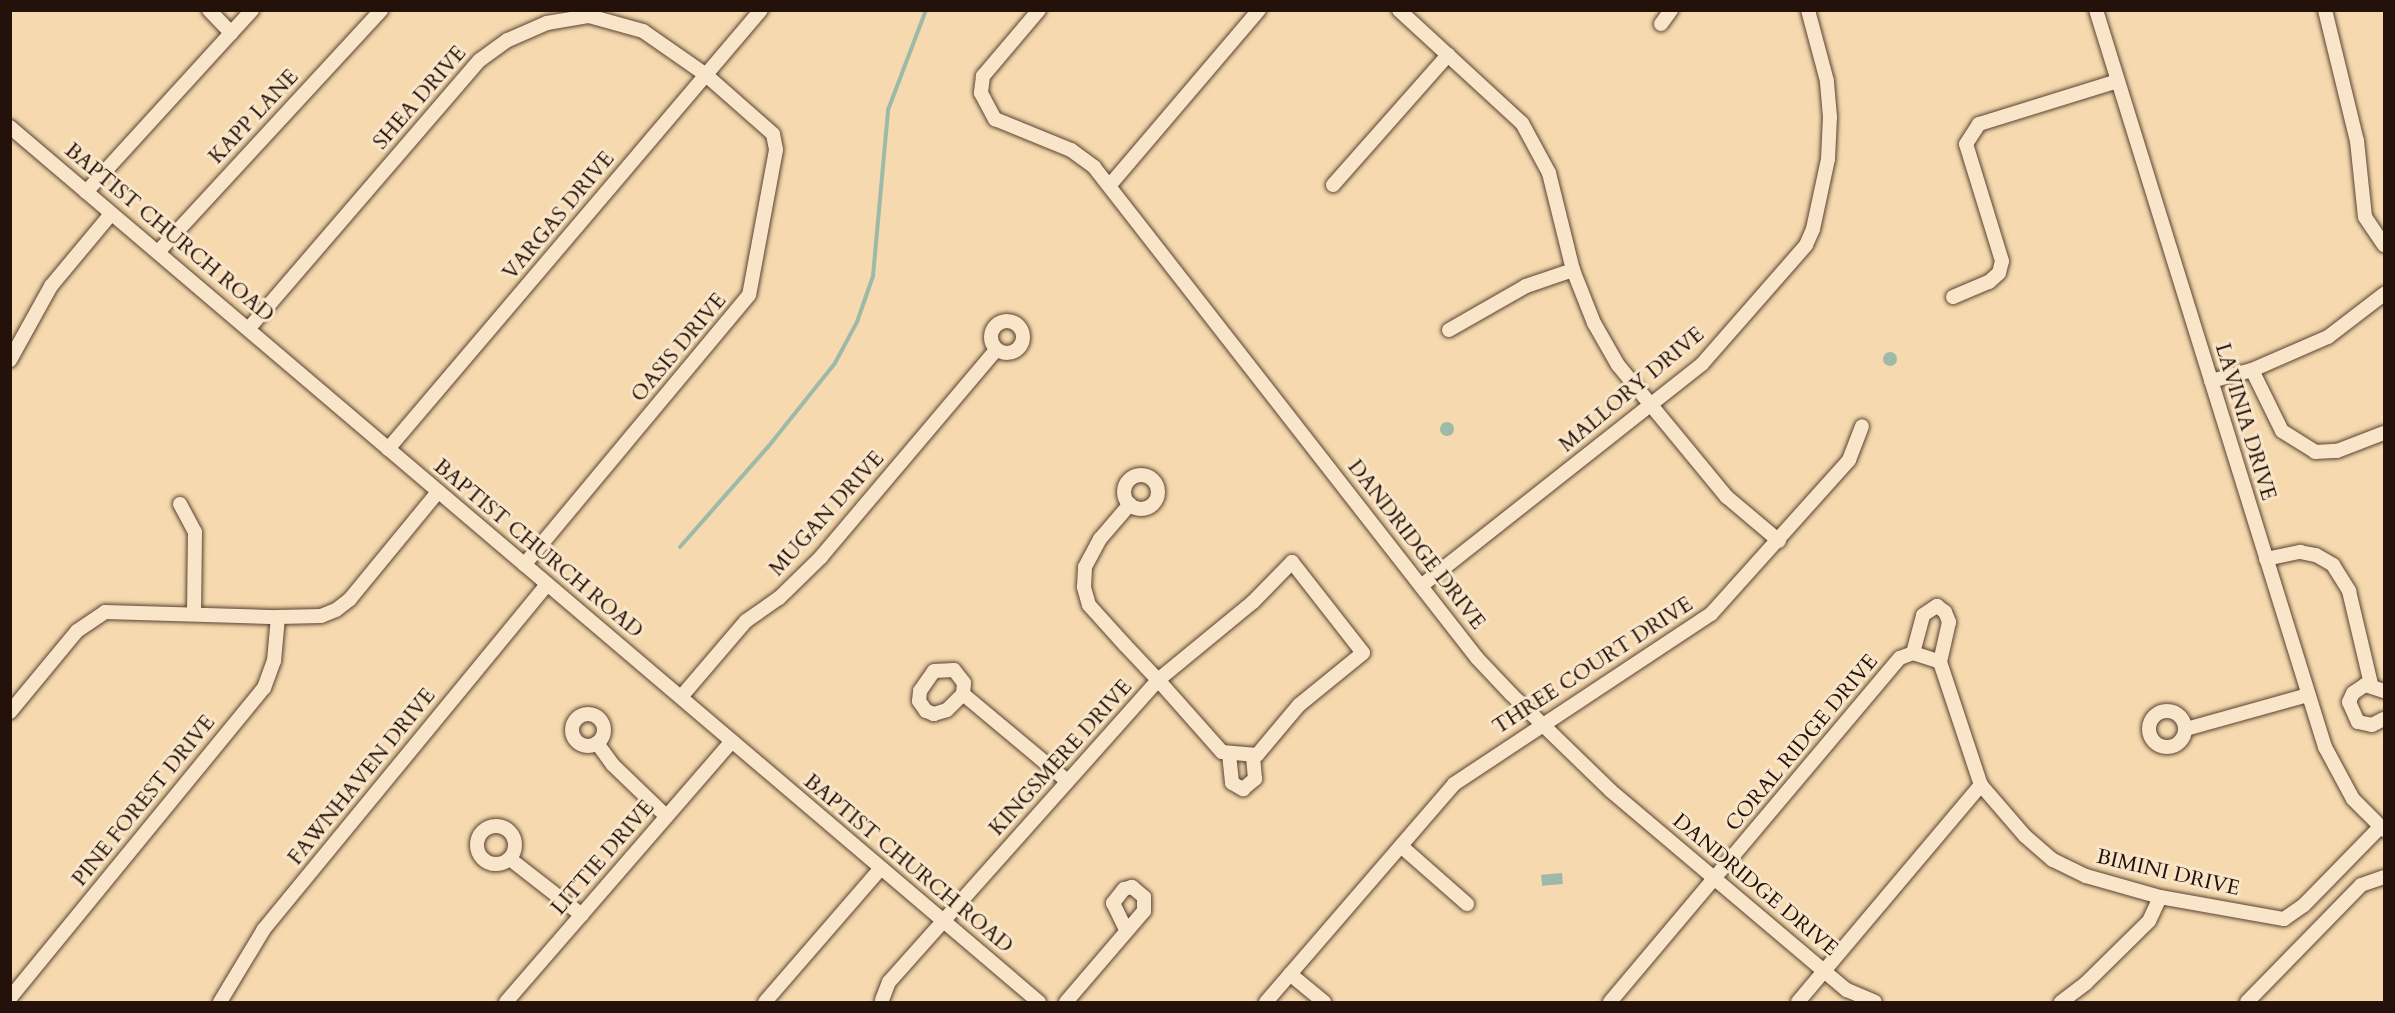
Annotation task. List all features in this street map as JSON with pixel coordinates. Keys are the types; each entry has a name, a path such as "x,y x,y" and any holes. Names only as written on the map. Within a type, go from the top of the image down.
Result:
{"street":[{"path":"208,10 231,33"},
{"path":"86,192 252,10"},
{"name":"KAPP LANE","path":"158,252 381,10"},
{"name":"VARGAS DRIVE","path":"388,449 761,10"},
{"name":"DANDRIDGE DRIVE","path":"1039,10 983,76 981,93 995,119 1071,150 1110,185 1477,658 1541,723 1611,791 1824,971 1847,990 1875,1002"},
{"path":"1110,185 1259,10"},
{"path":"1399,10 1521,123 1538,148 1549,173 1574,270 1594,323 1618,365 1650,407 1727,497 1779,541"},
{"path":"1661,24 1671,10"},
{"name":"MALLORY DRIVE","path":"1421,586 1702,364 1806,245 1813,229 1828,159 1830,117 1827,81 1808,10"},
{"name":"LAVINIA DRIVE","path":"2096,10 2308,695 2333,766 2353,799 2382,829"},
{"path":"2324,14 2356,141 2365,217 2385,245"},
{"name":"SHEA DRIVE","path":"250,327 480,60 508,40 547,23 589,16 643,31 706,75"},
{"path":"1333,185 1448,55"},
{"name":"OASIS DRIVE","path":"524,565 749,295 774,142 772,134 706,75"},
{"path":"1953,297 1989,282 1999,273 2002,261 1966,144 1979,124 2118,81"},
{"name":"BAPTIST CHURCH ROAD","path":"10,127 111,214 250,327 438,492 1038,1002"},
{"path":"10,360 51,286 111,214"},
{"path":"1449,330 1526,286 1574,270"},
{"path":"2211,381 2252,370 2328,337 2385,294"},
{"name":"MUGAN DRIVE","path":"681,697 746,621 779,598 821,557 996,350"},
{"path":"2252,370 2282,431 2315,452 2337,451 2385,433"},
{"name":"THREE COURT DRIVE","path":"1266,1002 1454,784 1541,723 1711,614 1779,541 1849,460 1862,426"},
{"path":"10,712 77,631 93,618 123,609 278,617 321,616 350,599 438,492"},
{"path":"180,504 195,532 194,612"},
{"path":"1130,504 1092,550 1085,567 1083,587 1089,606 1229,754 1232,783 1243,789 1255,779 1253,756 1229,754"},
{"path":"2266,559 2300,552 2316,555 2333,565 2349,591 2371,684"},
{"name":"KINGSMERE DRIVE","path":"882,1002 889,982 1158,680 1253,602 1292,562 1363,652 1299,705 1253,756"},
{"name":"FAWNHAVEN DRIVE","path":"220,1002 264,928 547,584"},
{"path":"1937,606 1945,612 1949,622 1940,662 1919,655 1923,615 1937,606"},
{"name":"PINE FOREST DRIVE","path":"10,998 264,688 274,661 278,617"},
{"name":"CORAL RIDGE DRIVE","path":"1610,1002 1900,658 1919,655"},
{"name":"BIMINI DRIVE","path":"1940,662 1981,785 2025,836 2053,860 2086,876 2160,897 2284,919 2304,905 2382,829"},
{"path":"2371,684 2385,691"},
{"path":"2371,684 2353,693 2350,709 2365,725 2385,719"},
{"path":"963,694 1066,781"},
{"path":"2186,729 2308,695"},
{"name":"LITTIE DRIVE","path":"506,1002 732,741"},
{"path":"597,743 613,765 666,816"},
{"path":"1798,1002 1981,785"},
{"path":"1401,846 1467,904"},
{"path":"510,859 582,915"},
{"path":"765,1002 881,868"},
{"path":"2247,1002 2361,885 2385,877"},
{"path":"2061,1002 2086,983 2149,921 2160,897"},
{"path":"1066,1002 1126,930"},
{"path":"1290,974 1324,1002"}],"shaded area":[{"path":"1890,352 1895,354 1897,359 1895,364 1890,366 1885,364 1883,359 1885,354"},
{"path":"1447,422 1452,424 1454,429 1452,434 1447,436 1442,434 1440,429 1442,424"},
{"path":"1562,873 1563,884 1542,886 1541,875"}],"waterway":[{"path":"680,547 768,447 835,363 857,322 873,276 888,110 926,10"}]}
